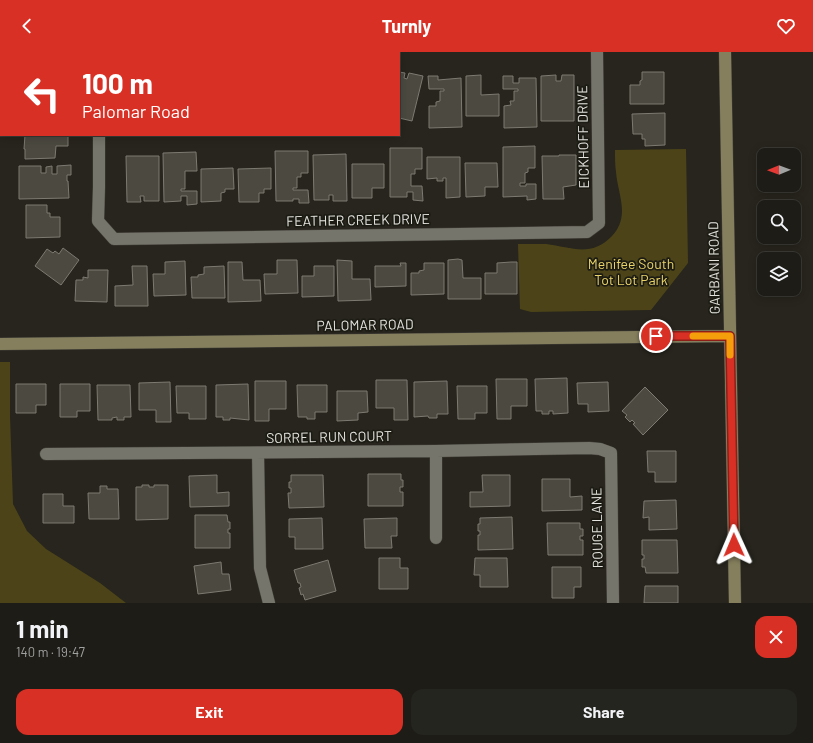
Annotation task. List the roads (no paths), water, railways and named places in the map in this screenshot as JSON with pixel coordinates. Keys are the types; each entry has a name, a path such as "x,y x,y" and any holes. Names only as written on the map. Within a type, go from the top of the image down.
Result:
{"street":[{"name":"EICKHOFF DRIVE","path":"597,52 599,223"},
{"name":"GARBANI ROAD","path":"725,52 735,603"},
{"name":"FEATHER CREEK DRIVE","path":"98,136 98,221 114,239 587,232 599,223"},
{"name":"PALOMAR ROAD","path":"0,344 730,336"},
{"name":"SORREL RUN COURT","path":"46,454 258,453 589,448 600,449 611,454"},
{"path":"436,451 436,538"},
{"path":"258,453 260,568 269,603"},
{"name":"ROUGE LANE","path":"611,454 613,603"}],"park label":[{"name":"Menifee South Tot Lot Park","path":"631,272"}]}
